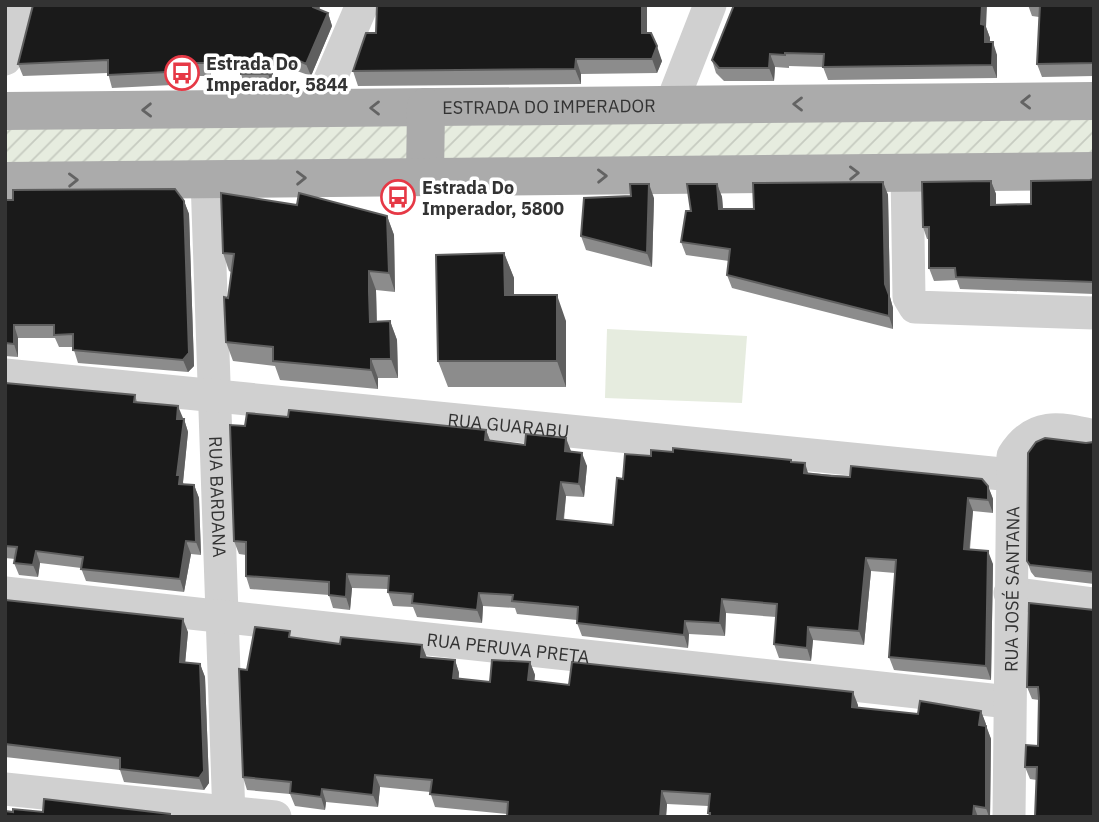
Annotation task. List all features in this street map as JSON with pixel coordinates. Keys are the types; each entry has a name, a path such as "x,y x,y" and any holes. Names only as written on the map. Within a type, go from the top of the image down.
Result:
{"main road":[{"name":"ESTRADA DO IMPERADOR","path":"5,111 1094,101"},
{"path":"425,177 426,107"},
{"path":"5,181 1094,171"}],"street":[{"path":"5,59 20,5"},
{"path":"318,108 362,5"},
{"path":"671,105 710,5"},
{"path":"907,173 909,297 915,307 1094,313"},
{"name":"RUA BARDANA","path":"207,179 220,615 229,814"},
{"name":"RUA GUARABU","path":"5,375 1012,475"},
{"name":"RUA JOSÉ SANTANA","path":"1009,817 1013,456 1021,443 1046,429 1094,436"},
{"name":"RUA PERUVA PRETA","path":"5,593 1009,702"},
{"path":"1010,593 1094,604"},
{"path":"5,789 275,817"}],"shaded area":[{"path":"1094,119 1094,154 5,164 5,129"},
{"path":"607,329 747,336 742,403 605,398"}],"building":[{"path":"33,5 313,5 328,13 306,64 293,58 268,58 268,74 241,74 241,57 207,57 207,63 187,63 187,71 108,75 108,60 18,64"},
{"path":"377,5 642,5 642,33 651,33 657,46 652,59 576,59 575,69 353,71 366,33 376,33"},
{"path":"734,5 982,5 981,24 985,25 985,42 993,42 992,65 823,67 824,54 785,53 770,54 769,68 719,68 712,60"},
{"path":"1040,5 1094,5 1094,63 1037,64"},
{"path":"1094,179 1094,282 956,277 955,268 929,268 929,227 923,227 922,182 991,181 991,205 1031,204 1031,181"},
{"path":"883,182 885,284 889,295 889,316 727,275 730,249 681,242 686,211 691,211 687,184 717,184 719,209 754,209 753,183"},
{"path":"630,184 649,184 647,253 581,236 584,198 631,196"},
{"path":"175,189 184,201 189,353 183,360 73,350 73,334 54,335 54,325 14,325 14,344 5,343 5,200 13,200 13,190"},
{"path":"221,193 297,205 299,193 387,216 389,273 369,271 369,292 370,322 390,321 391,359 371,359 371,370 273,361 273,347 226,342 224,297 228,298 234,254 223,253"},
{"path":"504,253 505,295 557,295 557,361 438,361 436,255"},
{"path":"5,383 135,395 134,402 178,406 177,419 184,419 177,475 180,475 179,484 194,485 196,542 186,541 180,579 81,569 83,557 36,551 33,565 14,563 17,547 5,546"},
{"path":"289,410 486,430 485,440 525,445 526,434 566,438 565,451 582,453 579,484 561,482 557,519 613,525 617,478 623,479 625,454 651,456 651,450 673,452 673,448 791,460 805,463 804,473 831,476 850,477 851,466 982,479 988,486 988,500 968,498 964,549 988,551 986,666 889,657 896,560 866,558 859,631 808,627 807,648 774,644 777,604 722,599 720,623 685,621 684,635 577,623 578,607 512,601 513,595 479,593 477,610 412,603 413,594 388,592 389,576 347,574 346,597 329,595 329,582 246,576 246,542 234,541 230,425 245,426 247,413 288,417"},
{"path":"1045,438 1094,442 1094,572 1030,565 1027,561 1028,453 1036,442"},
{"path":"5,600 183,619 180,662 200,664 204,771 199,778 120,769 120,758 5,744"},
{"path":"1029,603 1094,610 1094,817 1035,817 1037,767 1025,767 1026,745 1038,746 1038,687 1027,687"},
{"path":"255,627 290,631 289,637 340,644 341,637 422,645 421,657 455,660 453,678 490,682 492,660 530,662 528,680 569,685 572,662 853,692 852,707 918,714 920,701 981,711 979,725 986,726 986,808 974,806 973,817 710,817 710,794 662,791 660,817 507,817 508,802 430,794 432,780 375,775 373,795 322,789 321,797 290,793 291,782 243,777 239,669 247,670"},
{"path":"44,799 170,814 170,817 5,817 5,811 13,812 13,809 43,812"}],"place":[{"name":"Estrada Do Imperador, 5844","path":"182,73"},
{"name":"Estrada Do Imperador, 5800","path":"398,197"}]}
